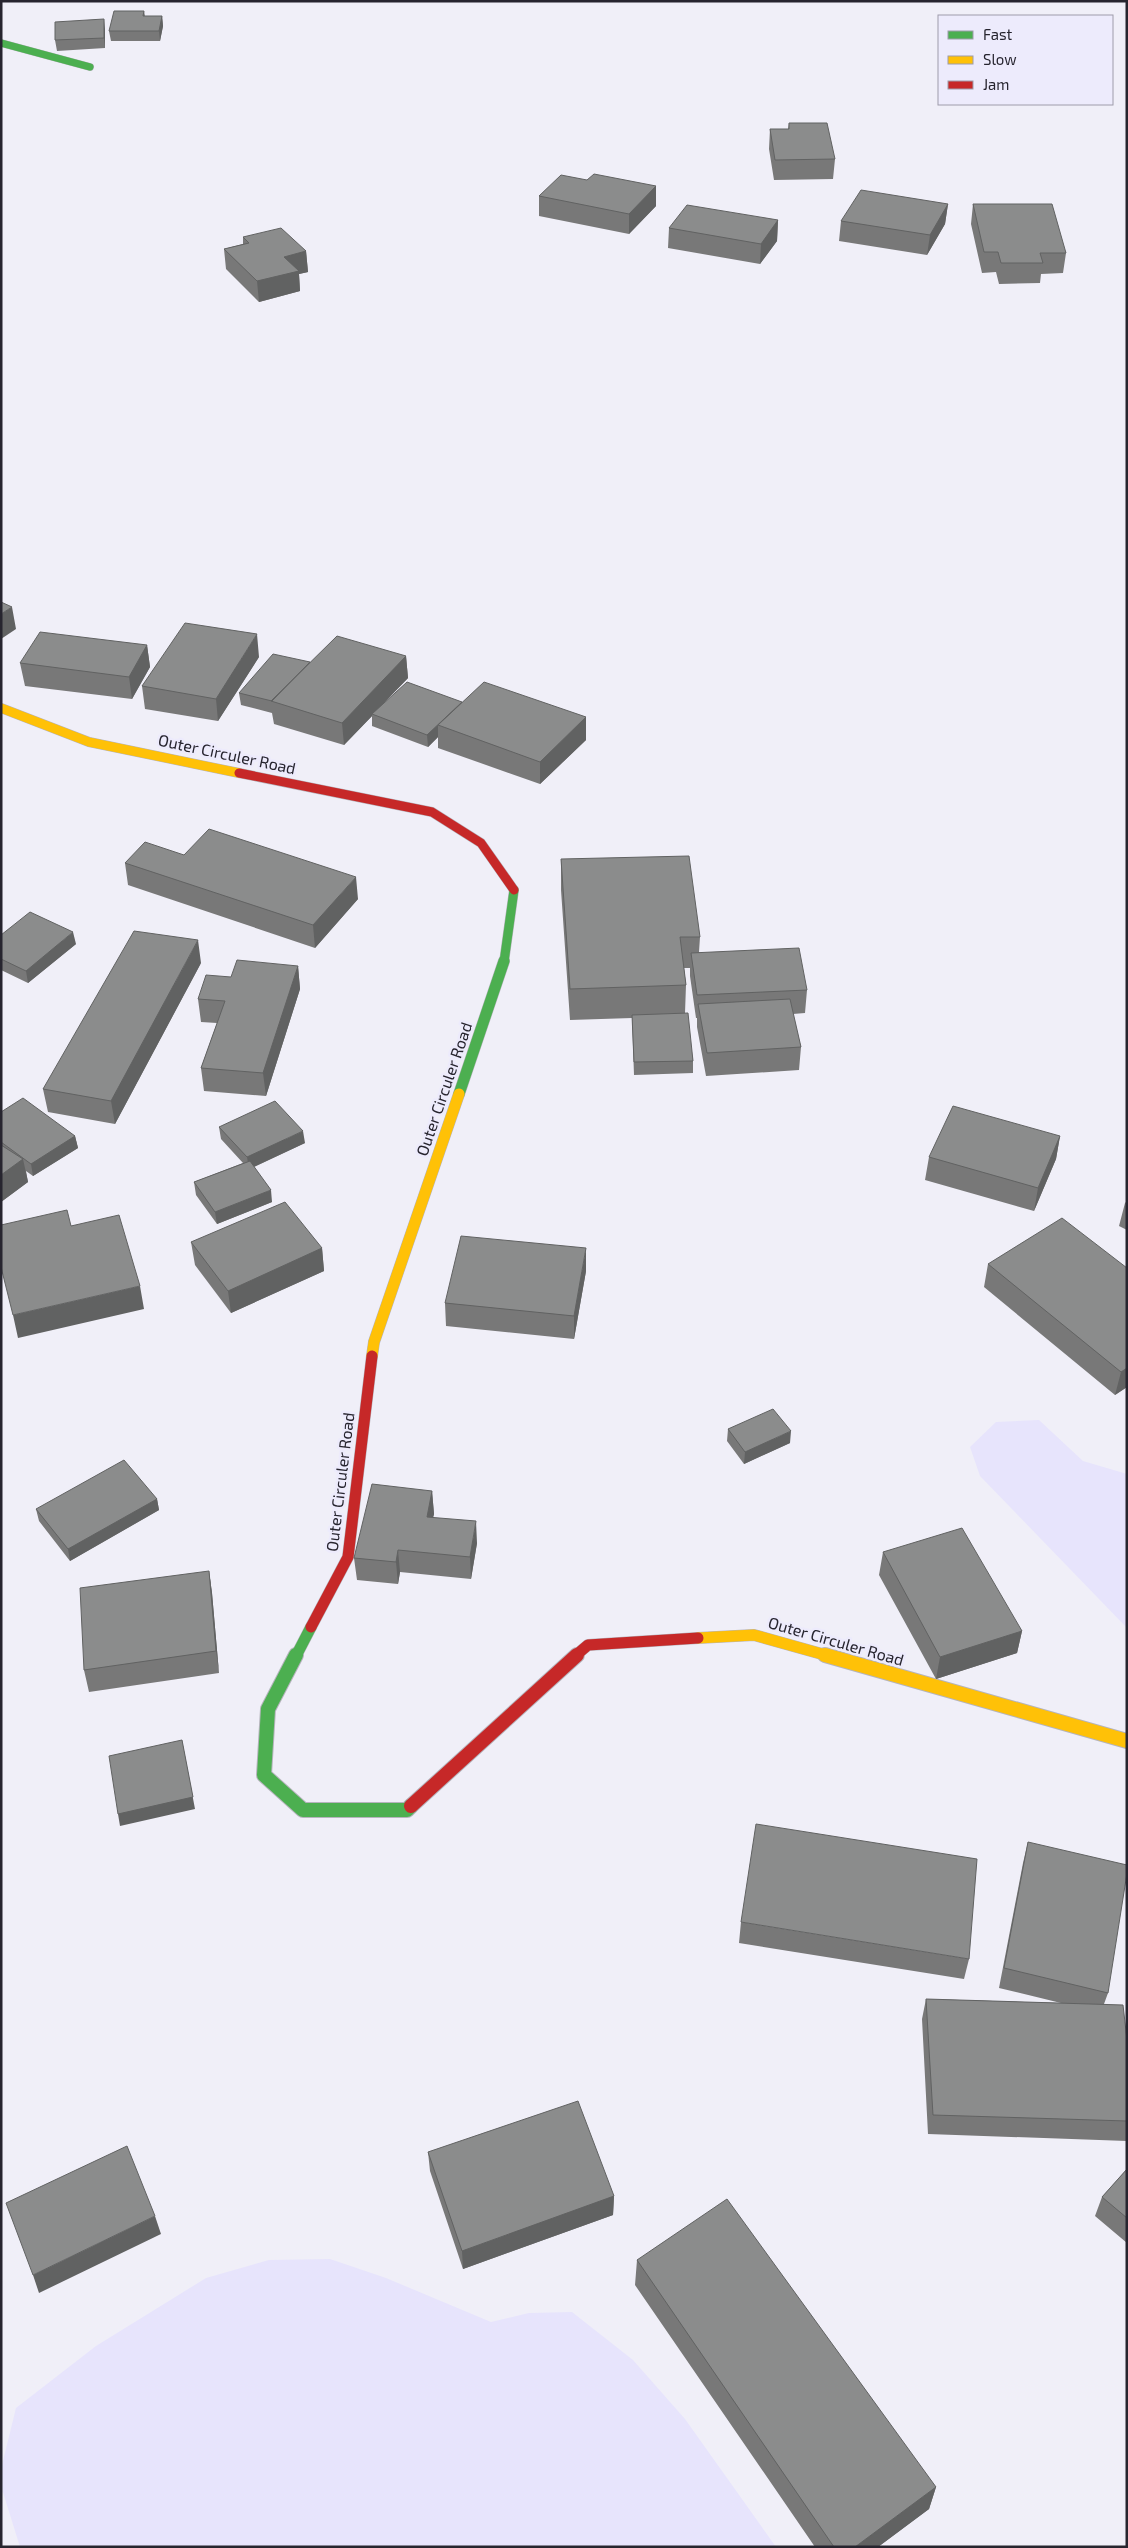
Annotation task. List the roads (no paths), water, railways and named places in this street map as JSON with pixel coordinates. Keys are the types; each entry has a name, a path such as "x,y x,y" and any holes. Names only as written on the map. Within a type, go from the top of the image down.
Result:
{"street":[{"path":"1,43 90,67"},
{"name":"Outer Circuler Road","path":"1,708 89,742 432,812 481,844 514,888 504,964 374,1342 348,1557 268,1709 264,1776 303,1810 407,1810 588,1646 754,1635 1127,1741"}]}
